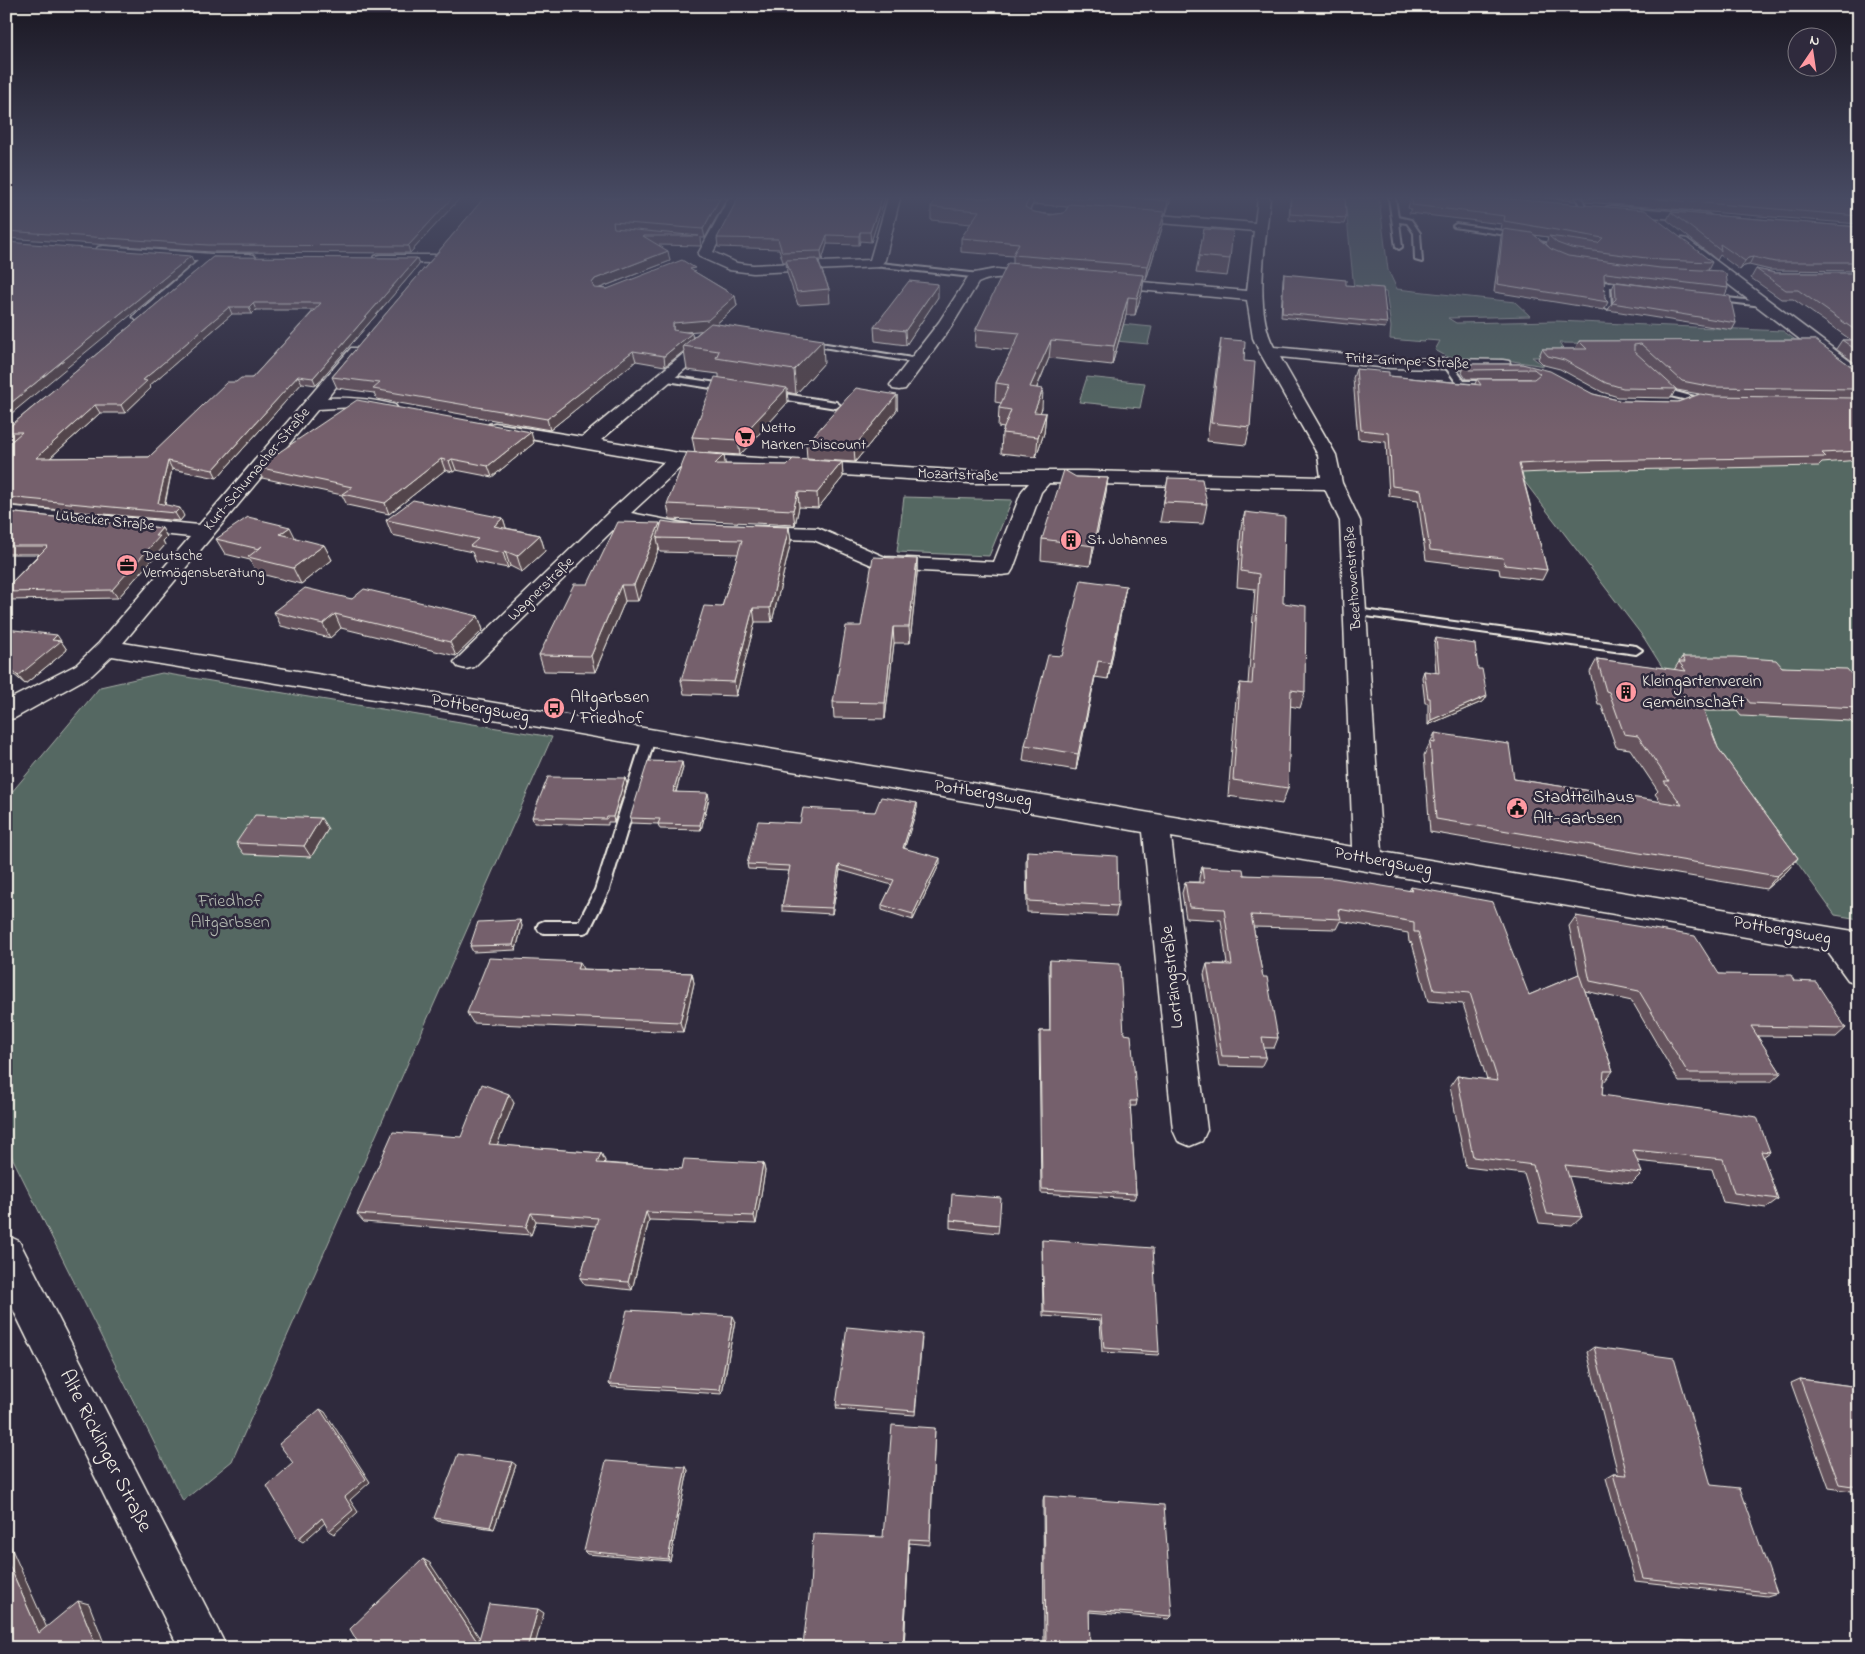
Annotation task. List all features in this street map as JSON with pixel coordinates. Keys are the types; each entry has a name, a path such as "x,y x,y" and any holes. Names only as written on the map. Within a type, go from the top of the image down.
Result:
{"street":[{"path":"127,328 190,275"},
{"path":"899,385 918,361 973,280 984,275"},
{"path":"1019,275 1052,278"},
{"name":"Beethovenstraße","path":"1256,275 1254,296 1256,318 1267,350 1327,455 1332,483 1350,521 1368,860"},
{"path":"1720,275 1859,376"},
{"path":"1089,282 1254,296"},
{"name":"Kurt-Schumacher-Straße","path":"6,712 84,670 107,648 368,338"},
{"path":"585,444 711,339"},
{"name":"Fritz-Grimpe-Straße","path":"1267,350 1390,363 1519,366"},
{"path":"1665,405 1680,403 1686,399"},
{"path":"313,404 353,402 409,412"},
{"name":"Mozartstraße","path":"474,424 679,459 902,474 1332,483"},
{"name":"Wagnerstraße","path":"466,662 616,516 679,459"},
{"path":"737,531 818,534 880,563 1002,570 1032,491 1044,477"},
{"name":"Lübecker Straße","path":"6,512 204,532"},
{"path":"616,516 678,529 707,530"},
{"name":"Pottbergsweg","path":"107,648 1156,823 1848,942"},
{"name":"Lortzingstraße","path":"1156,823 1190,1130"},
{"path":"1848,942 1859,971"},
{"name":"Alte Ricklinger Straße","path":"6,1254 204,1648"}],"lane":[{"path":"973,275 980,276"},
{"path":"1607,307 1606,284 1645,289"},
{"path":"1703,297 1762,304"},
{"path":"792,340 918,361"},
{"path":"1448,365 1462,384 1501,384"},
{"path":"1653,376 1673,394 1686,399 1718,402"},
{"path":"664,378 740,390"},
{"path":"759,393 836,405"},
{"path":"1356,612 1636,650"},
{"path":"544,927 584,927 602,890 648,738"}],"green space":[{"path":"1353,275 1390,275 1397,289 1515,302 1530,316 1448,318 1456,323 1557,321 1783,331 1804,346 1559,343 1568,357 1532,357 1544,366 1500,359 1498,362 1453,360 1435,350 1440,341 1426,340 1424,342 1390,339 1391,327 1386,292 1354,289"},
{"path":"1110,323 1152,327 1148,344 1105,340"},
{"path":"1087,377 1145,383 1140,408 1079,402"},
{"path":"1859,445 1859,919 1835,915 1703,732 1644,638 1508,460"},
{"path":"904,497 1012,500 989,556 897,552"},
{"name":"Friedhof Altgarbsen","path":"162,673 552,737 232,1461 183,1501 6,1145 6,799 100,687"}],"building":[{"path":"6,275 167,275 6,407"},
{"path":"191,275 402,275 313,378 298,376 213,470 168,461 158,503 180,508 175,513 6,497 6,452 8,450 6,450 6,446 22,432 6,432 6,428","holes":["253,303 321,303 252,378 241,378 236,382 227,382 149,457 36,458 95,405 121,405 147,381 143,380 229,307 249,307"]},
{"path":"418,275 605,275 595,279 592,283 594,288 607,289 643,275 700,275 735,296 708,320 673,323 673,330 692,333 664,356 633,351 547,419 373,389 380,383 332,377"},
{"path":"791,275 823,275 829,289 797,292"},
{"path":"1002,275 1144,275 1137,298 1128,297 1114,346 1051,340 1030,387 1043,389 1034,412 1046,413 1038,437 1002,433 1011,410 999,408 1009,385 996,383 1020,333 976,329"},
{"path":"1284,275 1296,275 1346,280 1346,285 1383,288 1387,323 1282,313"},
{"path":"1498,275 1604,275 1605,299 1608,302 1497,284"},
{"path":"1624,275 1726,275 1728,288"},
{"path":"1765,275 1859,275 1859,333 1798,290 1786,290"},
{"path":"909,281 938,284 905,331 874,327"},
{"path":"1615,282 1730,296 1736,323 1612,303 1616,299"},
{"path":"711,323 823,340 794,370 716,358 719,351 683,346"},
{"path":"1221,339 1245,341 1244,361 1255,362 1250,427 1211,423"},
{"path":"1815,340 1859,372 1859,393 1854,389 1713,387 1682,381 1641,344 1634,345 1634,351 1676,389 1623,388 1606,383 1564,360 1548,356 1542,349 1587,349 1579,341"},
{"path":"1842,340 1859,340 1859,352"},
{"path":"1465,364 1522,364 1550,371 1593,394 1622,401 1678,402 1700,394 1713,396 1854,398 1859,395 1859,451 1822,453 1826,457 1572,461 1519,464 1547,570 1505,565 1503,558 1430,550 1421,490 1392,486 1389,433 1361,430 1356,369 1389,372 1389,376 1481,385 1477,379 1534,379 1540,374 1534,369 1469,370"},
{"path":"715,377 787,388 738,440 692,437"},
{"path":"856,388 897,395 854,447 806,444"},
{"path":"357,400 531,432 488,466 452,459 449,461 441,459 385,503 342,494 352,487 257,467"},
{"path":"687,452 724,455 715,464 787,465 793,459 842,462 817,493 798,492 793,510 667,504"},
{"path":"1064,470 1076,477 1108,478 1093,546 1042,539"},
{"path":"1168,478 1202,479 1207,504 1164,502"},
{"path":"413,500 503,518 494,526 540,535 517,556 505,551 503,553 470,546 478,539 386,520"},
{"path":"6,512 162,528 155,536 160,536 112,590 6,592 6,588 48,546 6,546"},
{"path":"1245,512 1285,517 1283,603 1306,606 1305,692 1291,690 1288,788 1233,780 1240,683 1252,684 1259,574 1241,571"},
{"path":"248,517 290,527 280,534 324,545 293,568 248,557 258,549 216,539"},
{"path":"662,521 789,527 770,608 753,608 734,682 681,680 704,606 722,607 742,540 657,538"},
{"path":"618,522 660,523 634,585 621,585 591,656 539,655 574,584 588,584"},
{"path":"873,557 917,559 909,627 893,627 885,703 833,702 846,626 861,626"},
{"path":"1081,580 1126,586 1110,663 1098,661 1078,754 1025,745 1048,655 1062,656"},
{"path":"305,588 352,599 364,589 478,616 450,642 335,614 323,624 274,612"},
{"path":"6,629 57,635 52,640 61,641 18,676 6,665"},
{"path":"1436,638 1475,644 1478,669 1482,669 1487,696 1431,720 1430,698 1428,698 1424,671 1439,673"},
{"path":"1682,657 1735,657 1776,660 1782,667 1847,669 1852,675 1859,675 1859,708 1750,703 1746,698 1699,698 1718,748 1798,858 1777,876 1436,819 1430,742 1435,743 1435,733 1509,744 1514,779 1682,805 1664,781 1669,781 1638,736 1624,734 1609,692 1606,691 1597,659 1686,671 1679,662 1685,662"},
{"path":"648,761 682,762 673,792 708,793 700,825 658,824 660,819 630,818"},
{"path":"548,777 625,778 613,817 607,817 606,819 532,817"},
{"path":"881,797 917,803 903,848 940,858 913,914 882,905 894,880 839,865 832,908 782,906 790,866 747,864 758,821 800,823 803,808 875,812"},
{"path":"255,815 321,818 304,846 236,843"},
{"path":"1027,851 1117,856 1118,906 1028,901"},
{"path":"1202,867 1243,869 1244,875 1334,878 1412,891 1411,887 1493,902 1529,995 1579,974 1613,1071 1604,1071 1602,1095 1757,1117 1770,1152 1761,1151 1778,1199 1734,1193 1723,1159 1633,1150 1642,1173 1565,1165 1582,1217 1547,1214 1533,1165 1473,1157 1457,1076 1498,1081 1470,993 1434,990 1418,932 1414,932 1414,922 1338,909 1341,919 1251,915 1263,977 1267,977 1278,1038 1262,1037 1266,1057 1222,1056 1207,964 1232,965 1224,909 1189,907 1185,882 1204,883"},
{"path":"1576,916 1695,936 1719,974 1791,975 1794,981 1816,982 1846,1028 1751,1026 1781,1073 1688,1073 1639,991 1590,981"},
{"path":"520,920 513,945 470,946 478,922"},
{"path":"489,958 580,962 577,969 692,973 680,1022 467,1013"},
{"path":"1050,960 1120,964 1124,1034 1131,1035 1137,1101 1130,1101 1136,1194 1042,1189 1040,1031 1050,1031"},
{"path":"482,1084 509,1094 489,1144 601,1153 597,1163 682,1169 684,1159 763,1163 754,1216 646,1212 628,1282 580,1278 598,1218 531,1213 526,1227 357,1214 393,1132 461,1137"},
{"path":"952,1194 1001,1198 999,1225 950,1220"},
{"path":"1042,1240 1153,1248 1159,1352 1104,1348 1101,1316 1044,1312"},
{"path":"627,1310 733,1316 720,1390 609,1384"},
{"path":"847,1327 922,1334 915,1411 836,1405"},
{"path":"1594,1347 1674,1358 1711,1485 1740,1488 1777,1593 1643,1578 1613,1474 1627,1475"},
{"path":"1800,1379 1859,1387 1859,1487 1839,1484"},
{"path":"320,1409 366,1479 345,1497 353,1510 329,1531 322,1518 298,1539 267,1486 293,1463 279,1444"},
{"path":"892,1425 935,1428 930,1540 909,1539 903,1648 803,1645 810,1588 813,1534 883,1537"},
{"path":"458,1454 512,1462 490,1527 434,1518"},
{"path":"606,1461 686,1467 668,1559 584,1551"},
{"path":"1044,1496 1164,1505 1172,1616 1089,1610 1090,1648 1025,1648 1025,1642 1046,1644"},
{"path":"6,1558 39,1633 78,1601 97,1648 6,1648"},
{"path":"423,1559 478,1643 489,1604 538,1609 527,1648 361,1648 350,1629"},
{"path":"1679,1641 1795,1647 1795,1648 1681,1648"}],"place":[{"name":"Netto Marken-Discount","path":"745,437"},
{"name":"St. Johannes","path":"1071,540"},
{"name":"Deutsche Vermögensberatung","path":"127,565"},
{"name":"Kleingartenverein Gemeinschaft","path":"1626,692"},
{"name":"Altgarbsen / Friedhof","path":"554,708"},
{"name":"Stadtteilhaus Alt-Garbsen","path":"1517,808"}]}
